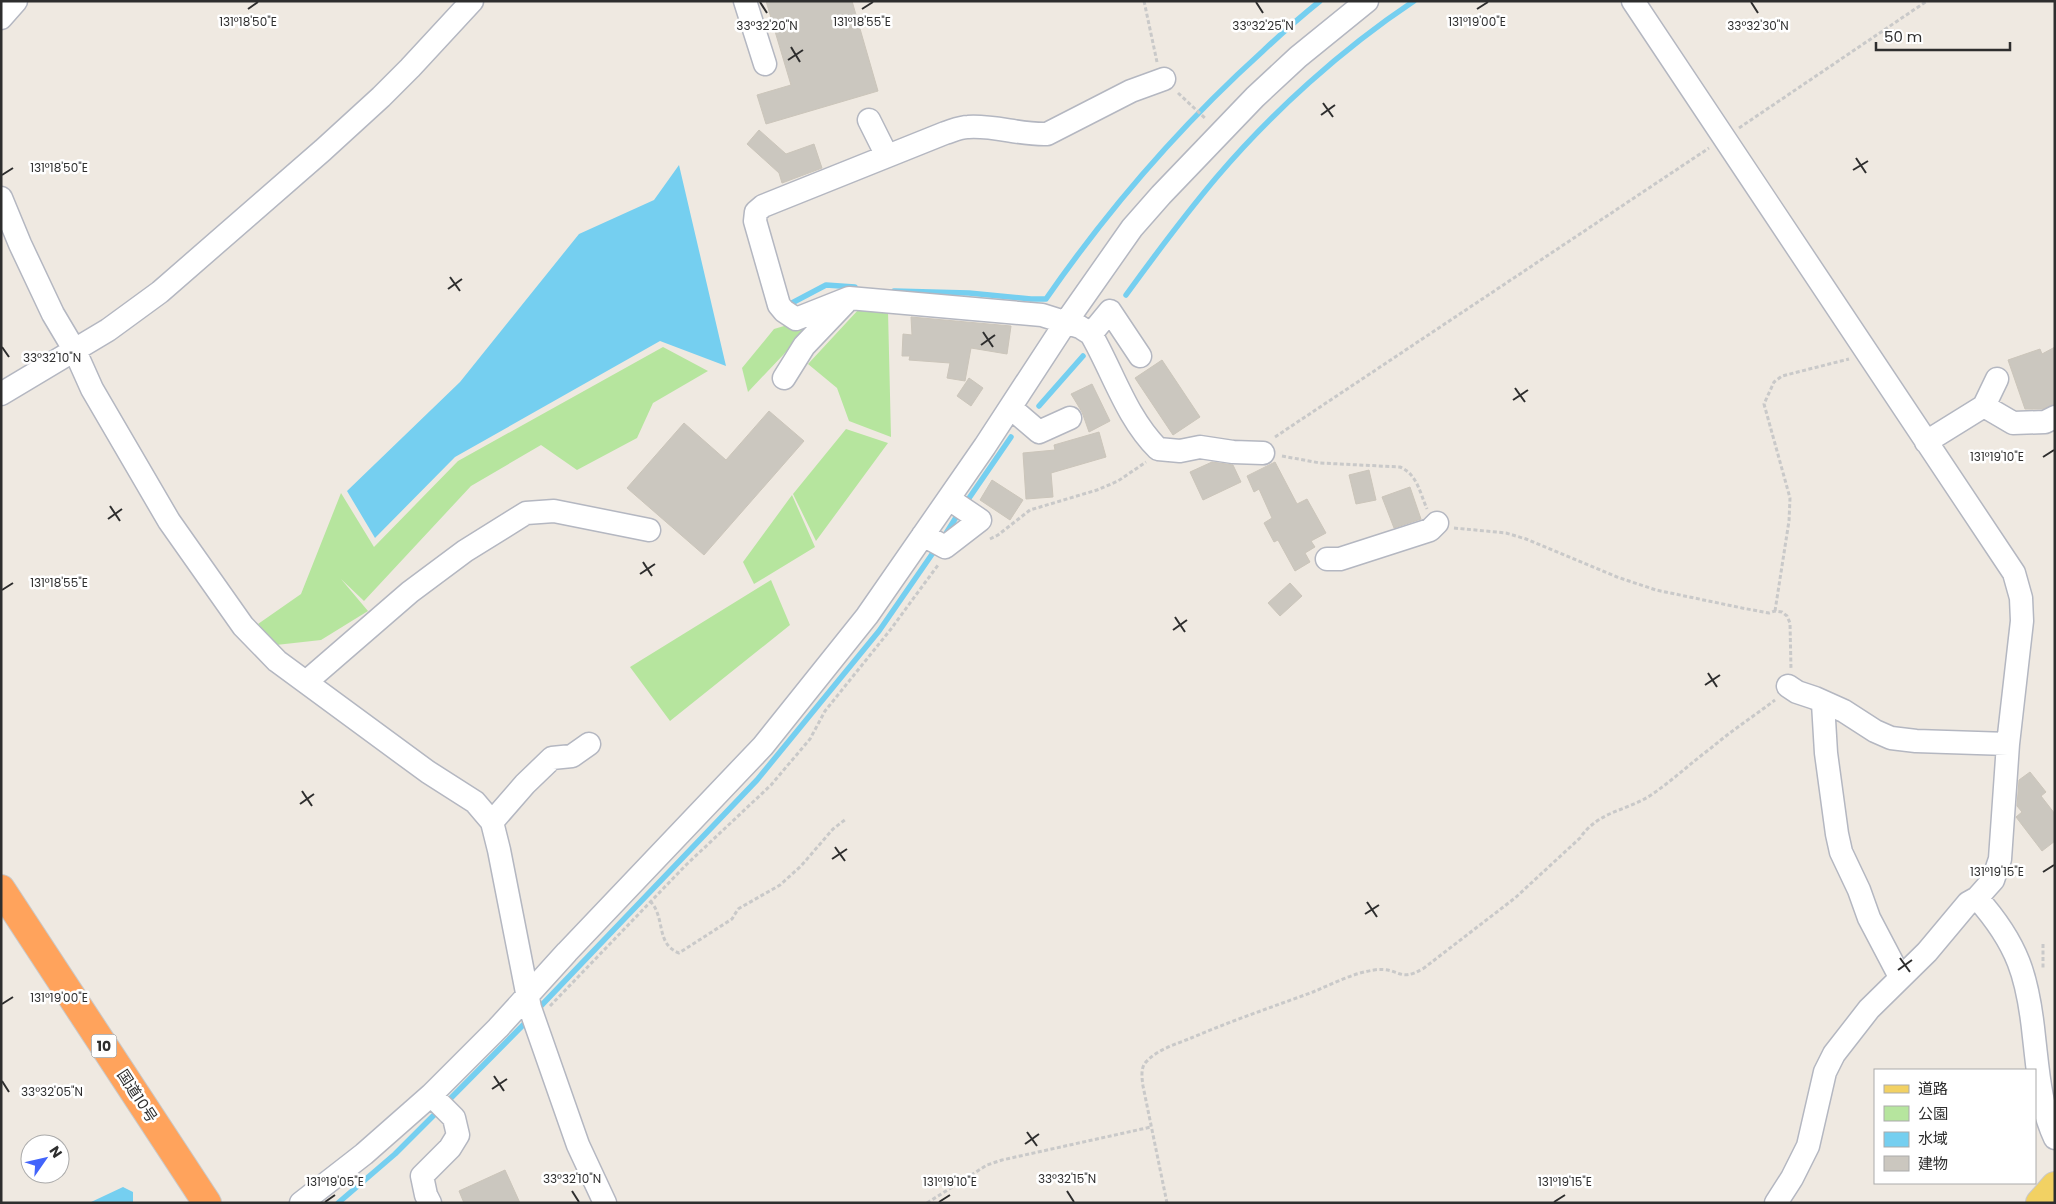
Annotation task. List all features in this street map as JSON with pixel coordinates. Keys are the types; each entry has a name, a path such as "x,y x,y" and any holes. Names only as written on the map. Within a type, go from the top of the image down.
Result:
{"highway":[{"name":"国道10号","path":"1,889 207,1203"}],"main road":[{"path":"2040,1203 2055,1186"}],"street":[{"path":"1,18 16,1"},
{"path":"1,394 108,330 160,292 323,150 410,68 472,1"},
{"path":"745,1 765,64"},
{"path":"301,1203 364,1154 440,1104 498,1028 532,1012 763,746 867,616 936,542 1011,408 1066,322 1132,228 1255,96 1298,57 1367,1"},
{"path":"1633,1 2008,562 2018,584 2023,609 2008,744 2000,859 1993,880 1978,898 1968,903 1927,952 1869,1009 1834,1054 1824,1072 1808,1146 1792,1178 1776,1203"},
{"path":"1164,79 1131,91 1047,134 966,127 887,156 763,206 756,212 755,221 779,305 784,311 796,318 849,298 1042,315 1080,327 1091,334 1132,416 1158,449 1180,451 1200,447 1233,452 1263,453"},
{"path":"869,120 887,156"},
{"path":"1,198 49,305 75,351 92,388 168,521 243,626 277,661 428,772 475,802 492,822 500,850 532,1012 578,1146 604,1203"},
{"path":"784,378 804,346 849,298"},
{"path":"1091,334 1110,311 1140,356"},
{"path":"1926,442 1984,406 1997,379"},
{"path":"1984,406 2013,423 2045,422 2055,417"},
{"path":"1011,408 1039,432 1070,418"},
{"path":"936,542 980,520 958,505"},
{"path":"306,682 410,592 464,551 526,513 554,511 649,530"},
{"path":"1327,559 1340,559 1430,530 1437,523"},
{"path":"1788,686 1797,692 1844,711 1875,731 1891,738 1916,741 2008,744"},
{"path":"1823,703 1826,753 1841,852 1859,890 1869,918 1900,977"},
{"path":"492,822 525,784 552,758 572,756 589,744"},
{"path":"1978,898 2004,933 2022,968 2029,996 2040,1088 2046,1115 2055,1138"},
{"path":"423,1200 422,1176 450,1148 458,1135 454,1118 440,1104"}],"path":[{"path":"1144,1 1158,70 1164,79 1204,116"},
{"path":"1167,1203 1142,1073 1144,1063 1149,1058 1208,1031 1350,977 1374,970 1387,970 1406,976 1413,975 1515,898 1580,838 1588,827 1613,811 1652,795 1686,770 1731,732 1776,698 1788,686 1792,673 1790,623 1787,616 1782,612 1774,611 1768,613 1656,590 1617,577 1526,539 1506,534 1445,528 1437,523 1428,512 1414,477 1407,470 1400,467 1320,463 1263,453 1271,439 1927,1"},
{"path":"1774,611 1789,521 1790,498 1764,404 1768,392 1774,382 1782,376 1868,352"},
{"path":"985,542 998,536 1030,510 1097,490 1118,481 1142,467 1158,449"},
{"path":"532,1012 545,1012 650,901 771,785 810,739 825,711 891,629 938,565 936,542"},
{"path":"650,901 657,908 664,940 670,950 679,953 732,919 738,909 780,885 801,866 833,829 846,819"},
{"path":"927,1203 987,1166 1002,1160 1151,1127"}],"green space":[{"path":"859,309 888,311 891,437 849,421 837,388 808,364"},
{"path":"821,315 748,392 742,368 774,329"},
{"path":"663,347 708,371 653,403 637,438 577,470 541,445 471,486 364,601 341,579 368,611 321,640 276,645 258,624 301,594 341,493 374,547 458,461"},
{"path":"846,429 888,443 816,541 793,494"},
{"path":"792,495 815,547 754,584 743,562"},
{"path":"771,580 790,625 670,721 630,667"}],"water":[{"path":"679,165 726,366 660,341 455,457 375,538 347,491 460,382 579,234 654,200"},
{"path":"123,1187 133,1192 133,1203 89,1203"}],"building":[{"path":"766,1 852,1 878,91 766,124 757,95 791,85"},
{"path":"759,130 786,154 814,144 822,168 782,183 779,173 747,144"},
{"path":"911,317 1011,326 1007,354 971,348 965,381 947,378 950,363 909,360 910,356 902,356 903,334 912,335"},
{"path":"2055,347 2055,404 2042,409 2025,409 2008,360 2040,349 2042,354"},
{"path":"1162,360 1200,417 1173,435 1135,378"},
{"path":"969,378 983,388 971,406 957,396"},
{"path":"1092,384 1110,421 1089,432 1082,412 1071,394"},
{"path":"769,411 804,441 704,555 627,488 684,423 726,460"},
{"path":"1099,432 1106,457 1051,473 1053,497 1026,499 1023,453 1055,450 1054,445"},
{"path":"1212,462 1233,465 1241,482 1203,500 1190,472"},
{"path":"1275,462 1297,504 1307,499 1326,533 1311,541 1315,547 1305,553 1310,562 1295,571 1278,540 1274,542 1264,523 1272,518 1259,489 1254,492 1247,476"},
{"path":"1369,470 1376,500 1356,504 1349,475"},
{"path":"992,480 1023,500 1010,520 980,500"},
{"path":"1410,487 1421,519 1394,528 1382,497"},
{"path":"1290,583 1302,596 1280,616 1268,603"},
{"path":"2030,772 2046,792 2041,796 2055,814 2055,841 2042,851 2016,817 2022,812 2017,806 2019,780"},
{"path":"505,1170 520,1203 464,1203 459,1191"}],"waterway":[{"path":"894,291 969,293 1046,299 1120,200 1174,138 1232,79 1320,1"},
{"path":"1126,295 1204,192 1260,129 1334,61 1414,1"},
{"path":"790,304 826,285 855,287"},
{"path":"1039,406 1083,356"},
{"path":"965,504 1011,437"},
{"path":"945,535 960,511"},
{"path":"537,1010 757,780 879,631 937,547"},
{"path":"446,1103 529,1019"},
{"path":"338,1203 395,1154 439,1110"}]}
